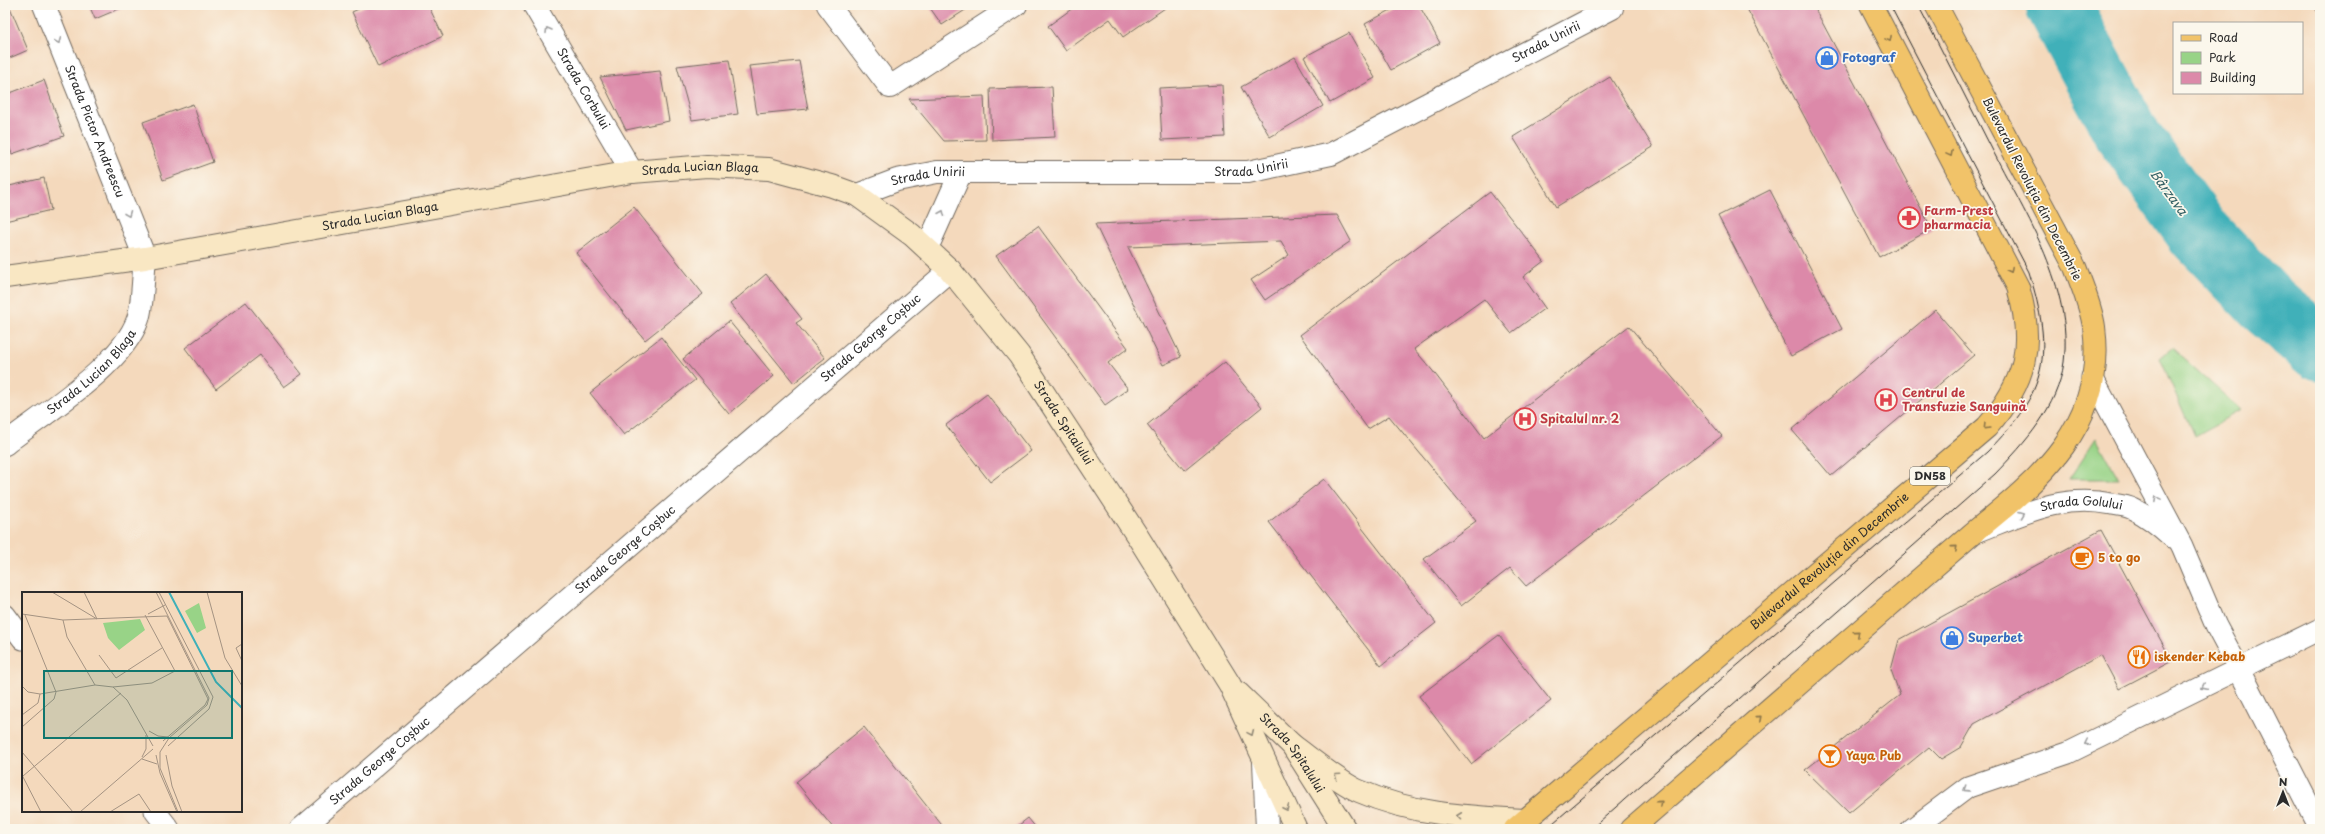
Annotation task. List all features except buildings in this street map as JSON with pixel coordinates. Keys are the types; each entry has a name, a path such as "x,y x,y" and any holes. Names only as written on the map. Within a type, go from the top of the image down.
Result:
{"main road":[{"name":"Bulevardul Revoluția din Decembrie","path":"1520,824 1987,427 2005,406 2022,375 2026,345 2025,311 2018,286 1871,5"},
{"name":"Bulevardul Revoluția din Decembrie","path":"1631,829 1973,533 2022,494 2069,441 2081,418 2092,377 2095,354 2094,327 2086,296 2075,267 1936,5"},
{"name":"Strada Lucian Blaga","path":"145,258 632,172 707,166 769,169 857,195"},
{"name":"Strada Spitalului","path":"857,195 912,235 950,270 1019,356 1138,537 1230,685 1296,829"},
{"path":"5,277 145,258"},
{"name":"Strada Spitalului","path":"1230,685 1292,745 1345,829"},
{"path":"1292,745 1358,791 1411,810 1520,824"}],"street":[{"name":"Strada Pictor Andreescu","path":"44,5 145,258"},
{"name":"Strada Corbului","path":"534,5 632,172"},
{"path":"828,5 890,87 1016,5"},
{"name":"Strada Unirii","path":"857,195 897,180 937,172 1248,172 1331,154 1611,6"},
{"path":"927,248 961,172"},
{"name":"Strada Lucian Blaga","path":"5,444 92,377 119,352 138,319 145,258"},
{"name":"Strada George Coșbuc","path":"301,829 950,270"},
{"path":"2239,669 2320,828"},
{"path":"1264,762 1267,829"}],"lane":[{"name":"Strada Golului","path":"2092,377 2182,546 2216,626 2239,669"},
{"name":"Strada Golului","path":"1973,533 2037,508 2063,502 2103,502 2132,508 2154,520 2182,546"},
{"path":"5,615 22,638"},
{"path":"1912,829 1968,786 2068,753 2320,629"},
{"path":"156,812 169,829"}],"green space":[{"path":"2172,348 2241,410 2194,436 2160,358"},
{"path":"2096,438 2119,479 2069,479"}],"waterway":[{"name":"Bârzava","path":"2058,5 2127,134 2198,232 2266,303 2320,349"}],"tram line":[{"path":"1546,829 1987,452 2023,410 2034,390 2040,370 2043,349 2042,326 2029,272 1890,5"},
{"path":"1591,829 1995,474 2028,437 2047,409 2055,394 2061,378 2064,362 2065,334 2062,307 2055,280 2033,228 1918,5"}],"railway":[{"path":"2315,5 2320,14"}],"place":[{"name":"Fotograf","path":"1827,58"},
{"name":"Farm-Prest pharmacia","path":"1909,218"},
{"name":"Centrul de Transfuzie Sanguină","path":"1886,400"},
{"name":"Spitalul nr. 2","path":"1525,419"},
{"name":"5 to go","path":"2082,558"},
{"name":"Superbet","path":"1952,638"},
{"name":"iskender Kebab","path":"2139,657"},
{"name":"Yaya Pub","path":"1830,756"}]}
